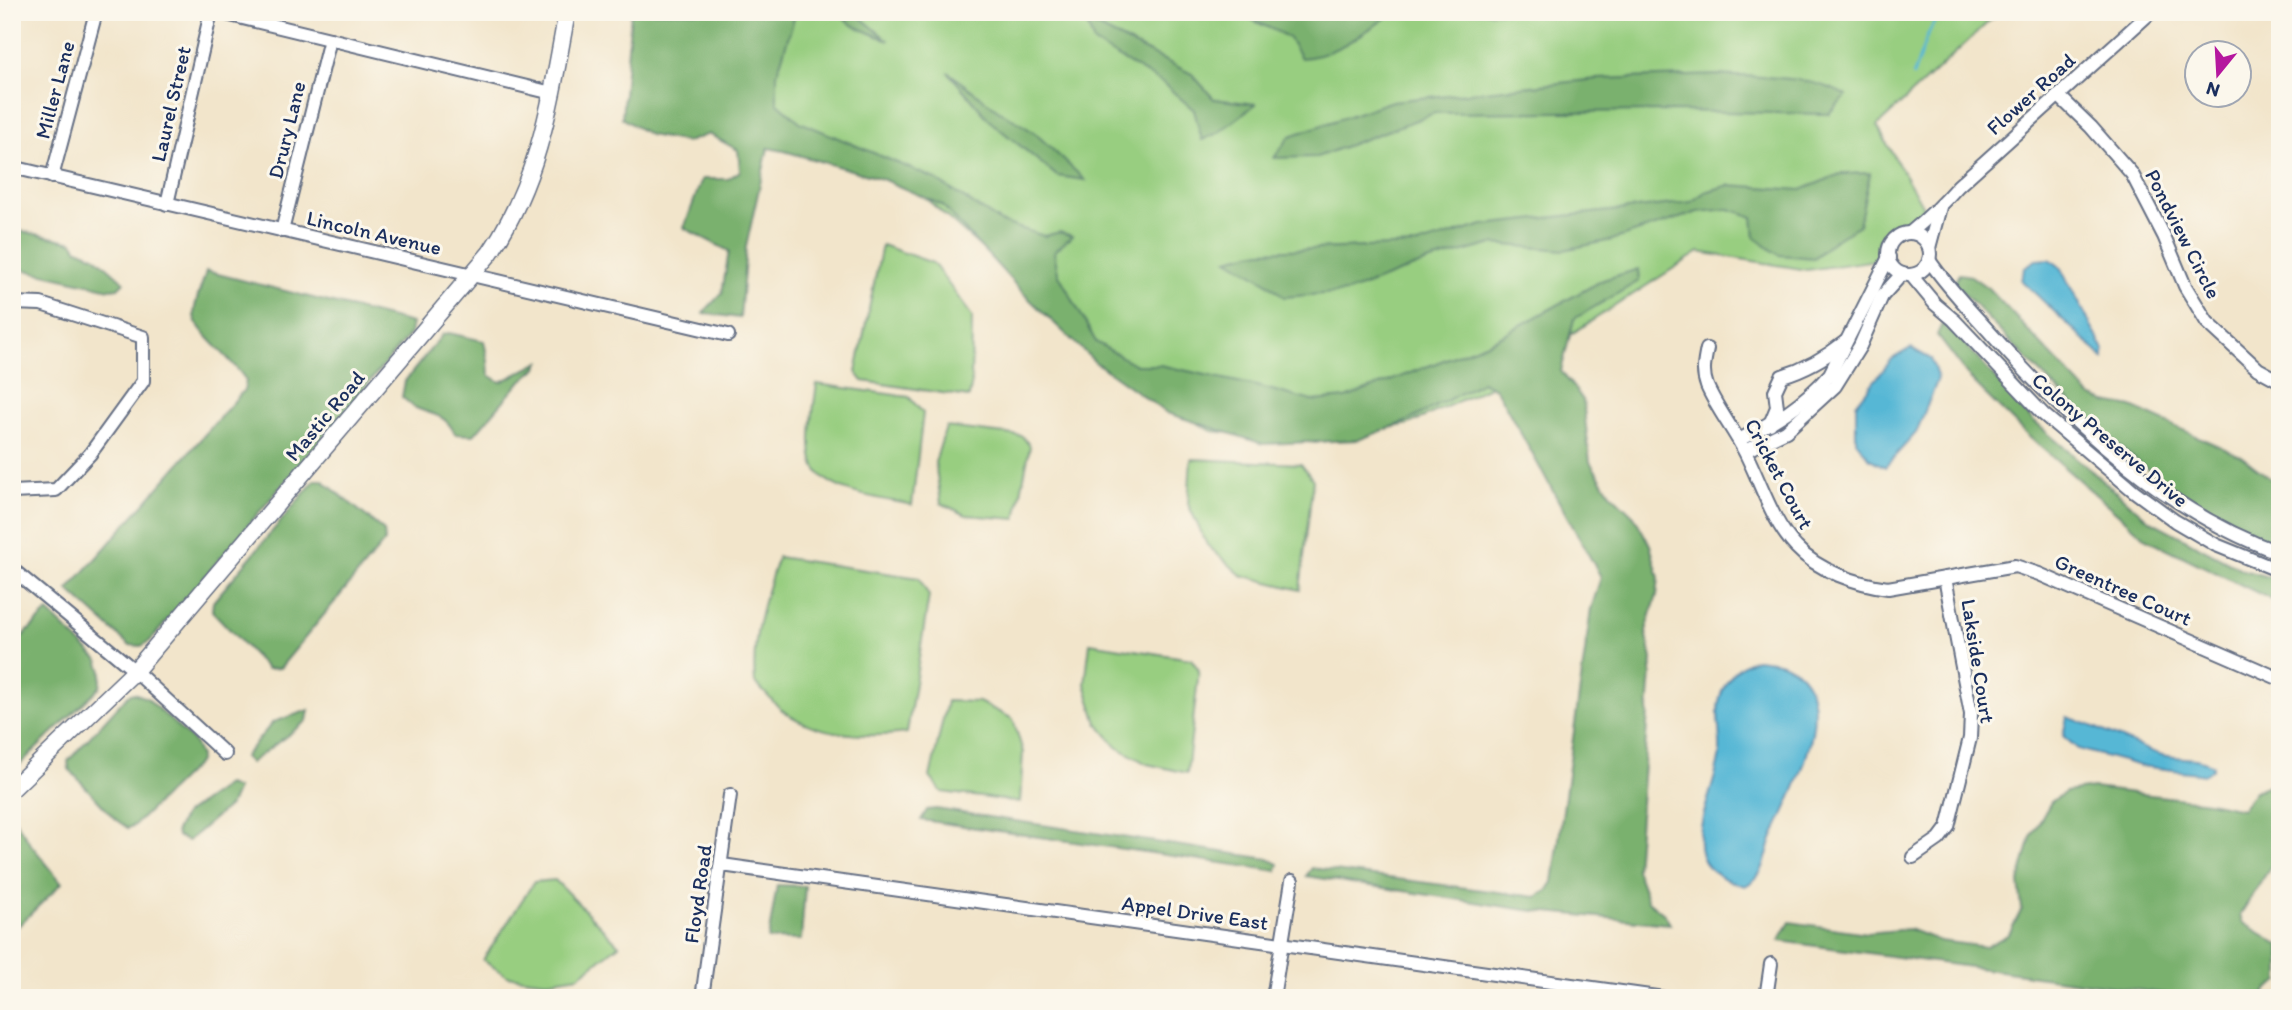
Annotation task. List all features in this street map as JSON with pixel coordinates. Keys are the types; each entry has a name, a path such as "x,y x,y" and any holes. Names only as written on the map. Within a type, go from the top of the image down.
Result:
{"main road":[{"name":"Mastic Road","path":"12,789 135,671 473,276 508,227 519,206 536,159 567,12"}],"street":[{"name":"Miller Lane","path":"52,177 96,12"},
{"name":"Laurel Street","path":"167,204 212,12"},
{"path":"218,12 552,93"},
{"name":"Flower Road","path":"1910,233 1940,207 1958,186 2151,12"},
{"name":"Drury Lane","path":"282,231 330,39"},
{"name":"Pondview Circle","path":"2058,95 2091,127 2132,174 2164,236 2185,286 2207,323 2258,369 2280,382"},
{"name":"Lincoln Avenue","path":"12,167 728,335"},
{"name":"Flower Road","path":"1929,254 1940,207"},
{"path":"1742,446 1787,414 1825,398 1839,381 1860,346 1882,296 1907,274 1922,270 1929,254 1922,237 1910,233 1895,239 1890,246 1889,257 1830,374 1787,414"},
{"name":"Colony Preserve Drive","path":"1929,254 1947,285 2036,384 2133,468 2183,506 2252,543 2280,553"},
{"path":"1889,257 1892,266 1907,274"},
{"name":"Colony Preserve Drive","path":"1907,274 2034,405 2134,491 2175,521 2216,545 2280,571"},
{"path":"12,303 41,304 143,337 143,381 90,453 56,490 12,492"},
{"path":"1742,446 1786,431 1787,414 1774,391 1782,376 1803,370 1848,340"},
{"name":"Cricket Court","path":"1707,349 1703,370 1708,387 1742,446 1781,525 1796,547 1816,564 1868,585 1888,588 1945,578"},
{"name":"Greentree Court","path":"1945,578 2015,566 2280,679"},
{"path":"12,569 135,671 225,754"},
{"name":"Lakside Court","path":"1913,857 1939,839 1948,827 1970,738 1971,713 1945,578"},
{"name":"Floyd Road","path":"702,998 730,794"},
{"name":"Appel Drive East","path":"722,865 1664,998"},
{"path":"1273,998 1292,881"},
{"path":"1766,998 1771,964"}],"green space":[{"path":"631,12 796,12 777,74 777,102 800,122 933,178 1001,222 1044,236 1060,232 1072,236 1054,252 1058,273 1096,342 1136,365 1160,365 1312,401 1346,398 1490,342 1603,280 1638,269 1639,281 1574,319 1561,371 1583,400 1590,462 1610,493 1634,516 1650,545 1659,578 1657,595 1646,631 1652,659 1636,869 1648,901 1665,915 1670,924 1526,910 1306,876 1312,868 1536,897 1547,891 1553,882 1591,609 1601,577 1496,389 1482,382 1408,421 1358,440 1263,444 1167,413 1095,362 1024,294 942,205 882,179 768,148 746,247 740,318 703,313 722,293 729,251 684,228 702,179 728,179 740,171 738,150 709,134 687,142 649,135 622,118"},
{"path":"780,12 1999,12 1877,126 1923,207 1908,223 1894,227 1878,240 1877,260 1807,270 1699,252 1487,388 1409,424 1316,443 1212,431 1121,380 1013,276 912,186 763,123"},
{"path":"837,12 854,12 889,41 852,25"},
{"path":"1236,12 1395,12 1339,47 1301,58 1288,37"},
{"path":"1086,21 1192,74 1214,99 1256,104 1218,133 1202,140 1194,110 1164,84 1094,43"},
{"path":"948,72 998,110 1035,133 1085,180 1057,176 991,122"},
{"path":"1717,75 1801,80 1847,96 1828,114 1671,111 1435,113 1317,157 1274,158 1290,136 1392,101 1597,79"},
{"path":"1870,173 1859,225 1814,258 1779,255 1755,238 1753,217 1729,209 1698,212 1612,240 1564,250 1493,244 1427,262 1348,292 1284,297 1266,282 1228,259 1260,251 1417,245 1483,225 1691,202 1705,192 1729,185 1801,190 1840,174"},
{"path":"12,229 73,242 78,249 95,256 124,282 118,288 110,289 12,267"},
{"path":"882,245 933,263 972,316 969,397 863,381 856,372"},
{"path":"206,271 412,323 410,334 150,641 141,646 129,645 68,590 244,390 246,381 208,338 194,315"},
{"path":"1959,274 1971,276 1988,288 2090,396 2132,407 2241,456 2280,486 2280,546 2212,514 2168,485 2103,432 2012,344 1954,283"},
{"path":"1942,324 1963,342 2032,420 2149,520 2243,570 2280,580 2280,604 2147,539 2028,436 1974,383 1937,335"},
{"path":"443,334 484,341 489,375 501,382 540,362 474,435 455,434 443,419 414,407 402,397 405,381"},
{"path":"817,384 909,397 923,413 912,505 847,490 824,478 817,470 813,462 811,440"},
{"path":"946,427 1022,436 1030,446 1016,519 966,515 941,503 935,462"},
{"path":"1191,459 1301,464 1313,480 1300,590 1241,575 1207,545 1188,504"},
{"path":"315,480 322,480 384,531 385,541 280,668 267,669 212,611 213,602"},
{"path":"778,557 919,578 929,596 907,733 845,734 814,727 786,713 755,683 757,635"},
{"path":"48,612 98,660 102,671 100,687 12,772 12,646"},
{"path":"1090,643 1191,659 1199,670 1187,773 1147,764 1117,747 1097,723 1085,684"},
{"path":"134,693 147,698 194,742 200,757 198,763 135,825 128,828 115,819 69,769 68,761 128,695"},
{"path":"947,701 979,702 1013,719 1023,752 1020,802 942,792 930,777"},
{"path":"309,710 307,721 250,763 244,757 273,722"},
{"path":"2278,781 2280,852 2240,915 2242,922 2280,945 2280,981 2261,998 2197,998 1779,941 1790,922 1867,933 1909,929 1940,941 1986,947 2009,934 2022,909 2019,882 2031,837 2051,802 2066,792 2093,788 2208,802 2242,809 2255,791"},
{"path":"227,785 237,789 230,805 188,841 177,836 176,831 184,815"},
{"path":"936,809 1269,859 1279,864 1277,871 921,820 927,810"},
{"path":"13,817 62,883 12,932"},
{"path":"555,880 619,945 579,976 547,981 507,976 483,960 534,882"},
{"path":"777,885 805,886 801,940 768,939"}],"water":[{"path":"2050,259 2060,267 2104,350 2104,359 2021,280 2025,267 2036,260"},
{"path":"1911,348 1931,359 1938,379 1916,433 1885,467 1870,459 1856,441 1856,404 1892,359"},
{"path":"1756,659 1782,663 1802,676 1812,695 1814,718 1802,771 1773,837 1764,865 1757,877 1745,886 1726,879 1709,868 1702,856 1700,832 1720,751 1720,697 1734,674"},
{"path":"2067,717 2159,754 2207,762 2213,765 2212,769 2205,774 2141,766 2078,749 2063,736"}],"waterway":[{"path":"1913,76 1927,36 1940,12"}]}
